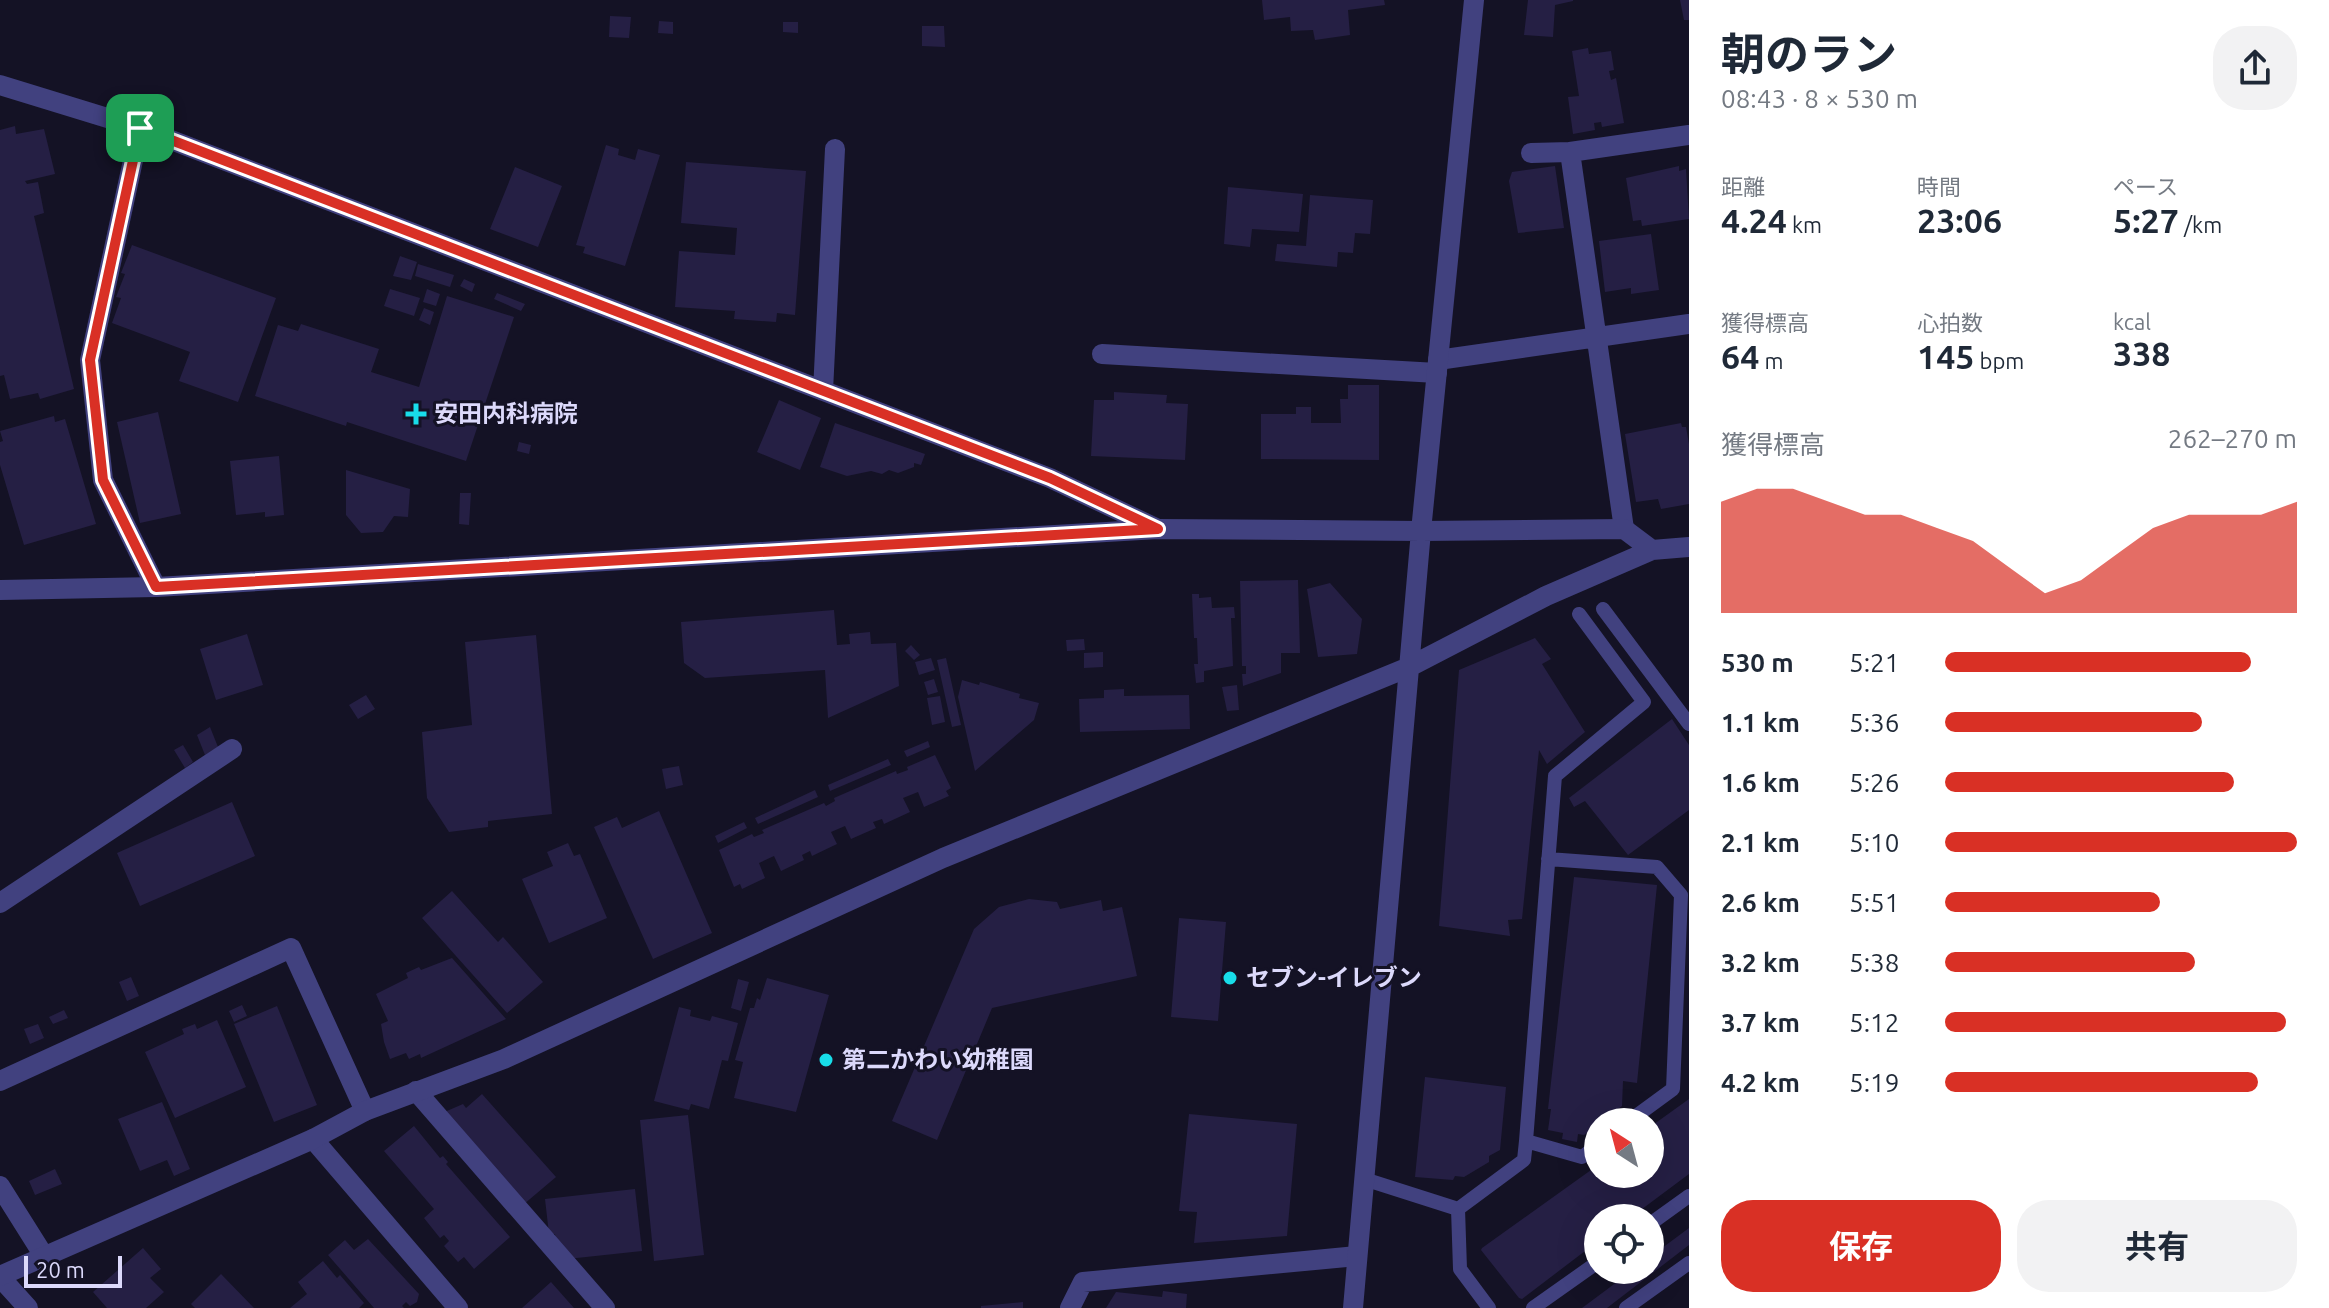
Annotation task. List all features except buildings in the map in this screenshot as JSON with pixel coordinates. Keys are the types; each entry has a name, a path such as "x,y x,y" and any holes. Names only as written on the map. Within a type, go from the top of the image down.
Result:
{"street":[{"path":"1353,1308 1421,531 1474,0"},
{"path":"0,85 140,128 1050,478 1158,529"},
{"path":"140,128 90,360 103,480 156,587"},
{"path":"1531,153 1570,152 1689,135"},
{"path":"823,391 835,149"},
{"path":"1570,152 1624,529"},
{"path":"1102,354 1438,366 1596,337 1689,324"},
{"path":"0,590 156,587 1158,529 1624,529 1652,550"},
{"path":"28,1308 0,1276 313,1139 365,1111 504,1059 943,858 1409,667 1546,596 1652,550 1689,547"},
{"path":"0,903 232,749"},
{"path":"0,1081 291,948 365,1111"},
{"path":"416,1091 605,1308"},
{"path":"313,1139 458,1308"},
{"path":"0,1186 44,1256"},
{"path":"1070,1308 1083,1282 1357,1256"}],"lane":[{"path":"1603,609 1689,724"},
{"path":"1458,1209 1524,1160 1555,776 1644,702 1579,614"},
{"path":"1548,859 1657,867 1681,895 1673,1089"},
{"path":"1647,1108 1689,1077"},
{"path":"1526,1141 1584,1156"},
{"path":"1364,1179 1458,1209"},
{"path":"1664,1214 1689,1196"},
{"path":"1458,1209 1460,1269 1489,1308"},
{"path":"1626,1308 1689,1263"},
{"path":"1533,1308 1584,1272"}],"place":[{"name":"安田内科病院","path":"416,414"},
{"name":"セブン-イレブン","path":"1230,978"},
{"name":"第二かわい幼稚園","path":"826,1060"}],"route":[{"path":"140,128 1050,478 1158,529 156,587 103,480 90,360 140,128"}]}
